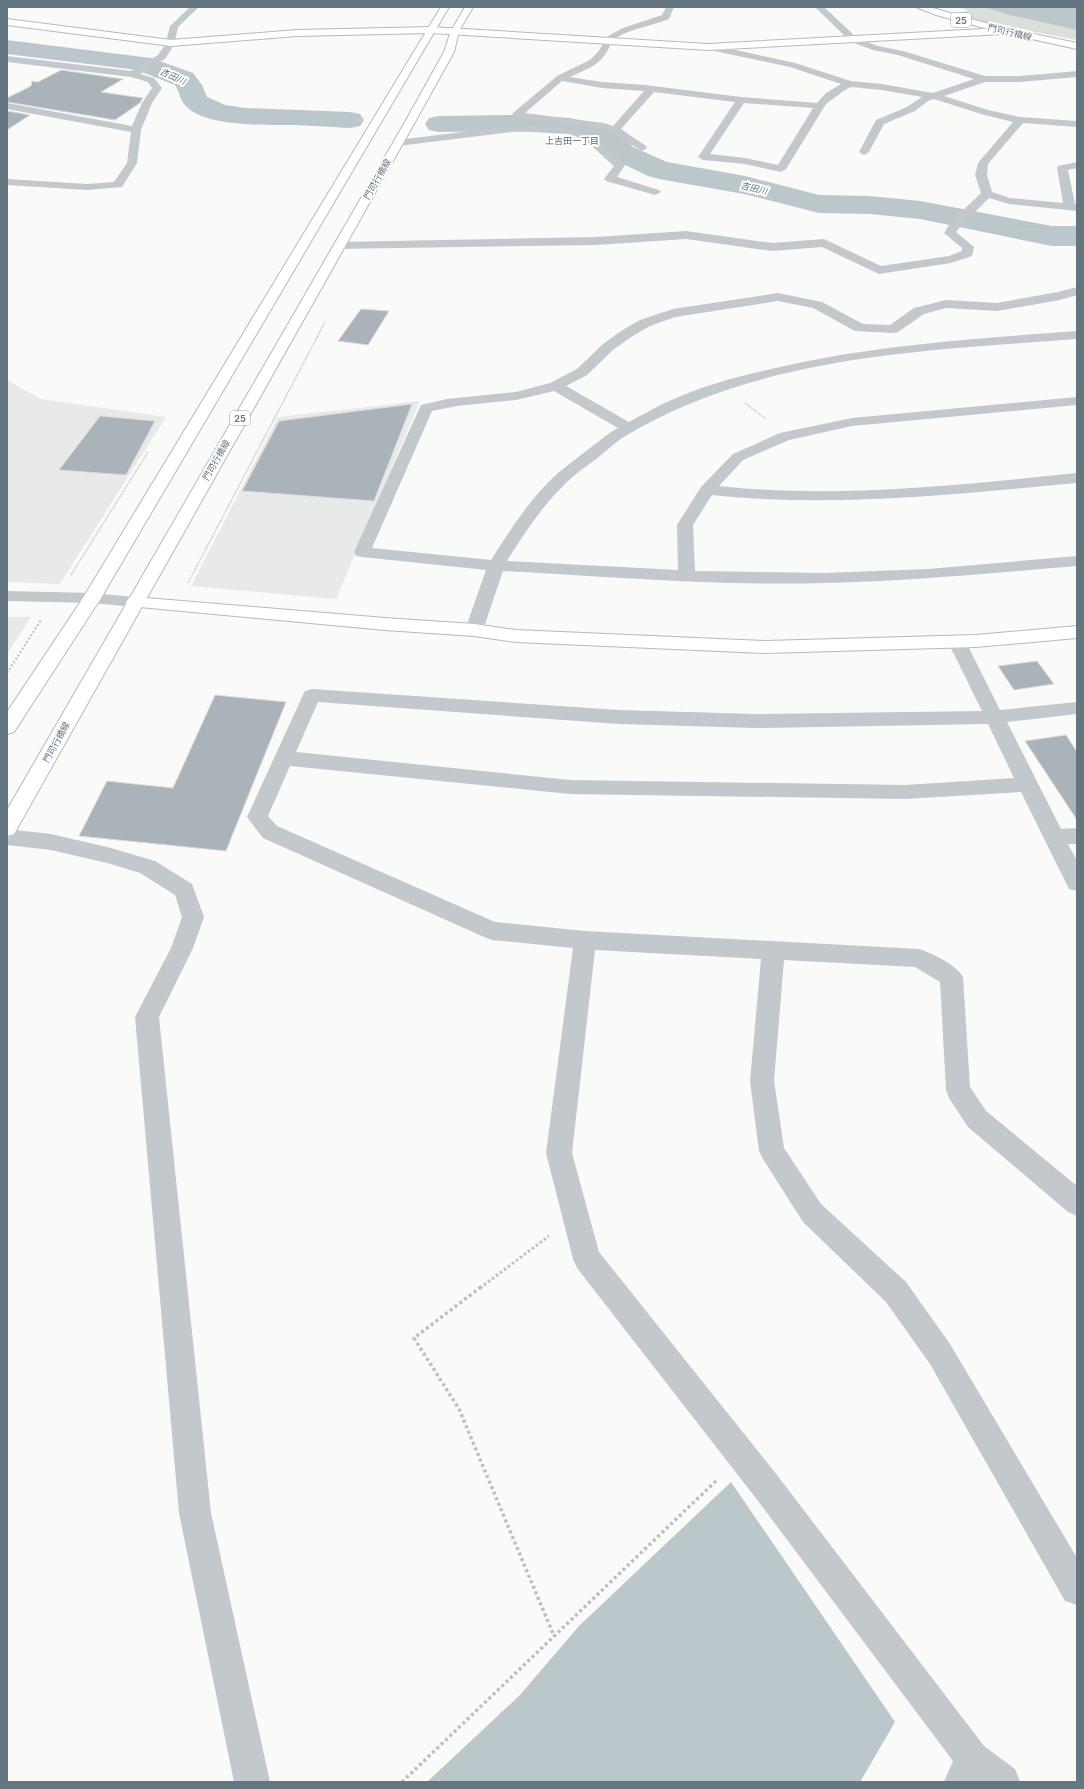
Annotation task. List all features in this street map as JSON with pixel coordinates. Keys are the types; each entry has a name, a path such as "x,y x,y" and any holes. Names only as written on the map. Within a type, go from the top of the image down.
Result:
{"main road":[{"path":"7,727 92,598 445,7"},
{"name":"門司行橋線","path":"7,828 449,52 455,31 469,7"},
{"name":"門司行橋線","path":"920,7 960,20 1003,31 1077,46"},
{"path":"7,22 171,43 297,33 431,30 708,46 854,40 1003,31"},
{"path":"135,602 385,624 474,630 516,636 766,646 957,642 1077,632"}],"street":[{"path":"132,74 160,60 171,43 174,26 195,7"},
{"path":"642,148 615,130 579,122 517,114 560,78 570,72 581,69 590,63 602,53 606,41 615,35 666,17 670,7"},
{"path":"818,7 854,40 876,48 900,53 984,79 1020,79 1077,74"},
{"path":"708,46 792,65 850,84 882,87 934,96 985,112 1020,120 1077,124"},
{"path":"7,59 132,74 151,80 157,88 147,103 136,130 132,163 118,185 87,187 7,182"},
{"path":"560,78 602,85 652,89 741,100 820,106"},
{"path":"864,152 880,122 911,109 934,96 984,79"},
{"path":"741,100 703,157 745,162 781,169 820,106 837,90 850,84"},
{"path":"615,130 644,96 652,89"},
{"path":"7,106 136,130"},
{"path":"987,194 981,175 983,163 1020,120"},
{"path":"398,142 429,141 504,129 532,128 577,133 591,140 620,165 610,179 655,192"},
{"path":"987,194 1009,201 1074,208 1062,168 1077,165"},
{"path":"338,246 596,241 686,235 772,247 824,243 879,270 951,259 968,253 968,248 950,233 954,225 987,194"},
{"path":"1077,291 1060,296 997,307 946,304 920,312 893,329 860,328 816,305 778,297 673,313 645,324 626,334 608,346 582,372 556,386 535,393 511,397 438,404 426,408 362,552 496,566 687,576 825,578 928,574 1077,562"},
{"path":"474,630 496,566 517,531 563,477 592,452 628,428 665,408 750,376 804,364 863,354 1077,336"},
{"path":"556,386 628,428"},
{"path":"687,576 685,525 707,490 738,457 788,435 852,422 1077,401"},
{"path":"707,490 743,494 806,496 938,491 1077,478"},
{"path":"7,596 92,598 135,602"},
{"path":"957,642 1077,883"},
{"path":"1077,708 995,717 756,720 626,717 312,695 257,817 270,832 492,931 585,940 919,958 952,977 958,1090 977,1118 1077,1203"},
{"path":"284,758 570,786 766,791 906,792 1028,784"},
{"path":"1054,837 1077,836"},
{"path":"7,837 51,842 111,856 147,867 184,890 193,917 182,948 147,1017 195,1513 252,1782"},
{"path":"585,940 559,1153 587,1259 742,1456 967,1770 1002,1782"},
{"path":"773,950 762,1081 772,1151 812,1213 896,1292 940,1354 1077,1588"}],"path":[{"path":"184,589 326,322"},
{"path":"723,386 788,435"},
{"path":"68,580 148,452"},
{"path":"7,673 44,616"},
{"path":"554,1636 459,1409 414,1338 575,1216"},
{"path":"402,1782 742,1456"}],"shaded area":[{"path":"960,7 983,7 1005,14 1077,30 1077,40 984,22 955,13 969,11"},
{"path":"983,7 1077,7 1077,30 1005,14"},
{"path":"7,380 41,399 166,417 60,584 7,582"},
{"path":"420,401 336,599 191,586 278,417"},
{"path":"7,617 31,617 7,654"},
{"path":"731,1482 895,1722 860,1782 427,1782 520,1695 579,1626"}],"building":[{"path":"61,70 123,79 101,92 143,98 140,103 115,120 7,102 7,98 31,86 32,81 38,82"},
{"path":"7,111 30,115 7,130"},
{"path":"361,309 389,311 368,345 338,341"},
{"path":"412,404 374,501 242,491 279,421"},
{"path":"100,416 155,421 126,475 59,470"},
{"path":"1037,661 1054,684 1014,690 998,666"},
{"path":"215,695 286,702 226,851 79,836 107,781 173,788"},
{"path":"1066,735 1077,752 1077,820 1025,741"}],"waterway":[{"name":"吉田川","path":"7,47 142,63 184,79 189,85 194,99 199,104 209,109 233,115 350,120"},
{"name":"吉田川","path":"439,124 513,123 570,126 594,132 614,143 623,153 659,170 745,185 819,204 870,205 920,210 1052,236 1077,236"}],"district":[{"name":"上吉田一丁目","path":"572,140"}]}
